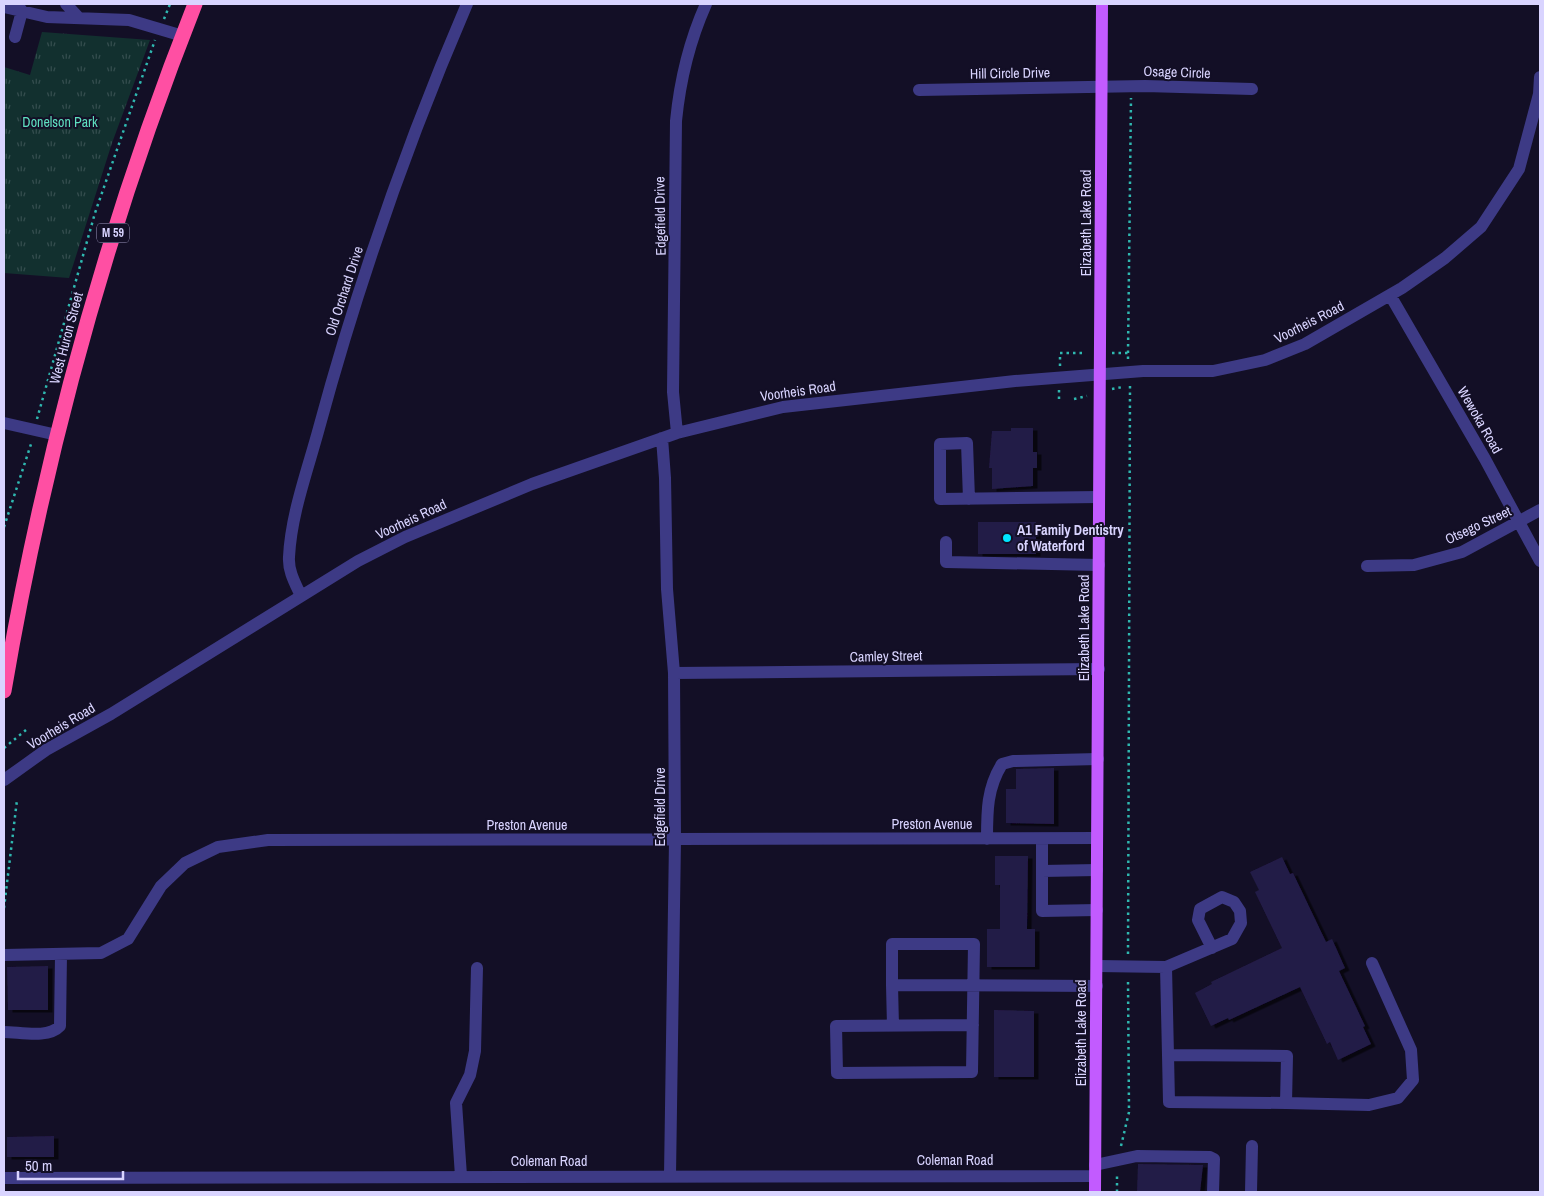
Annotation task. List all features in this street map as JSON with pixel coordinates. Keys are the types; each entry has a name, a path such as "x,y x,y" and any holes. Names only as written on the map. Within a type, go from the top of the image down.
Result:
{"highway":[{"name":"West Huron Street","path":"4,691 44,485 112,236 195,4"}],"main road":[{"name":"Elizabeth Lake Road","path":"1095,1192 1102,4"}],"street":[{"path":"66,4 79,18"},
{"name":"Old Orchard Drive","path":"300,596 290,572 288,558 294,523 328,392 397,182 467,4"},
{"name":"Edgefield Drive","path":"677,433 673,392 676,121 680,85 688,50 706,4"},
{"path":"4,7 19,7 47,17 129,20 183,36"},
{"path":"15,37 19,7"},
{"name":"Voorheis Road","path":"4,780 46,750 111,714 300,596 389,545 469,509 662,438 783,407 948,388 1143,371 1213,371 1265,360 1305,344 1390,295 1445,258 1481,227 1519,169 1539,94 1540,77"},
{"name":"Osage Circle","path":"1102,86 1252,89"},
{"name":"Hill Circle Drive","path":"919,90 1102,86"},
{"name":"Wewoka Road","path":"1390,295 1540,561"},
{"path":"4,423 57,435"},
{"name":"Edgefield Drive","path":"662,438 665,478 667,589 674,673 675,840 670,1175"},
{"path":"969,499 968,443 940,444 940,499 969,499 1099,497"},
{"name":"Otsego Street","path":"1367,566 1414,565 1462,552 1540,510"},
{"path":"946,542 946,562 1099,565"},
{"name":"Camley Street","path":"674,673 1098,669"},
{"path":"987,839 987,800 992,781 1002,764 1013,761 1098,759"},
{"name":"Preston Avenue","path":"4,955 101,953 128,939 161,886 185,863 218,847 268,840 1098,838"},
{"path":"1042,839 1042,911 1097,910"},
{"path":"1042,871 1097,870"},
{"path":"893,1026 892,944 974,944 974,985 972,1072 837,1073 836,1026 893,1026 973,1025"},
{"path":"1096,966 1166,967 1212,948"},
{"path":"4,1032 46,1033 55,1031 60,1026 61,955"},
{"path":"1166,967 1170,1102 1368,1105 1398,1098 1413,1080 1411,1050 1372,964"},
{"path":"460,1176 456,1103 470,1075 475,1051 477,968"},
{"path":"892,984 1096,986"},
{"path":"1168,1056 1287,1056 1286,1103"},
{"path":"1251,1192 1252,1146"},
{"name":"Coleman Road","path":"4,1178 670,1175 1095,1170 1119,1160 1137,1156 1213,1158 1213,1192"}],"path":[{"path":"39,413 95,213 170,4"},
{"path":"1128,353 1132,153 1130,86"},
{"path":"1117,1192 1119,1160 1129,1112 1130,386"},
{"path":"4,527 30,447"},
{"path":"4,748 26,730"},
{"path":"4,908 17,800"}],"green space":[{"name":"Donelson Park","path":"42,32 150,40 112,143 69,278 4,273 4,67 30,75"}],"building":[{"path":"1011,428 1033,428 1033,452 1037,452 1037,468 1033,468 1033,486 992,489 992,468 989,468 992,431 1011,431"},
{"name":"A1 Family Dentistry of Waterford","path":"978,522 1036,522 1036,554 978,554"},
{"path":"1054,768 1054,824 1006,823 1006,789 1016,789 1016,769"},
{"path":"995,856 1028,856 1027,929 1035,929 1035,967 987,967 987,929 1000,929 1000,885 995,885"},
{"path":"1282,857 1290,874 1293,873 1326,942 1332,939 1345,968 1339,971 1365,1026 1363,1027 1371,1044 1338,1060 1330,1042 1327,1044 1300,987 1229,1020 1228,1018 1211,1026 1195,993 1212,984 1211,982 1282,948 1255,892 1259,890 1250,872"},
{"path":"48,966 48,1010 8,1010 7,967"},
{"path":"994,1010 1034,1011 1034,1077 994,1077"},
{"path":"54,1136 54,1157 7,1157 7,1137"},
{"path":"1138,1164 1203,1165 1200,1192 1137,1192"}],"place":[{"name":"A1 Family Dentistry of Waterford","path":"1007,538"}]}
